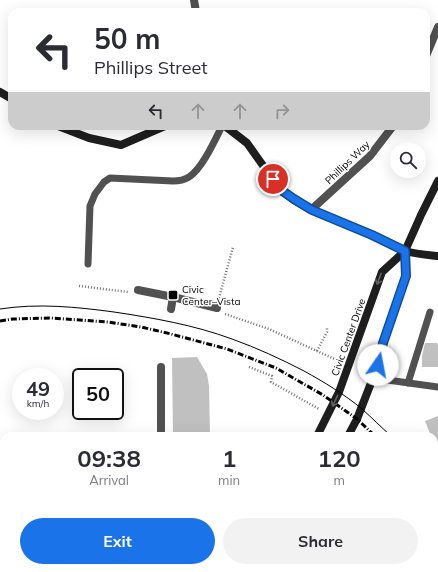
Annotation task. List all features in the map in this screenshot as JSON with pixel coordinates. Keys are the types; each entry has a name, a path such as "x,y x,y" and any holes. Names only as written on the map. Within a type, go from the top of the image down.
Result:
{"main road":[{"path":"68,130 89,138 121,145 157,130"},
{"path":"230,130 247,143 279,188 312,210 372,235 405,251 438,256"},
{"name":"Civic Center Drive","path":"319,432 339,392 382,272 405,251 438,181"},
{"name":"Civic Center Drive","path":"350,432 357,419 378,365 385,338 406,276 405,251"}],"street":[{"path":"430,46 438,27"},
{"name":"Phillips Way","path":"312,210 370,156 390,130"},
{"path":"138,290 217,308"},
{"path":"171,309 173,297"},
{"path":"161,367 161,432"}],"lane":[{"path":"88,264 90,206 95,194 104,182 110,178 173,181 182,180 190,176 200,166 220,130"},
{"path":"408,383 430,312"},
{"path":"373,378 438,387"}],"path":[{"path":"234,247 221,288 217,308 220,313 269,329 317,350 348,366"},
{"path":"79,286 131,292 138,290"},
{"path":"317,350 327,332 327,327"},
{"path":"249,367 272,376 271,382 328,415"}],"building":[{"path":"425,343 437,343 438,367 422,367 422,356"},
{"path":"197,357 207,374 209,386 210,432 173,432 172,358"},
{"path":"438,416 438,432 429,432 425,421"}],"tram line":[{"path":"0,309 43,306 100,310 174,322 218,334 269,354 319,379 362,409 387,432"}],"railway":[{"path":"0,321 13,319 51,318 108,322 141,327 227,349 276,368 323,395 357,419 371,432"}],"place":[{"name":"Civic Center–Vista","path":"173,295"}],"route":[{"path":"273,179 279,188 284,192 312,210 372,235 405,251 406,276 383,343 378,365"}]}
